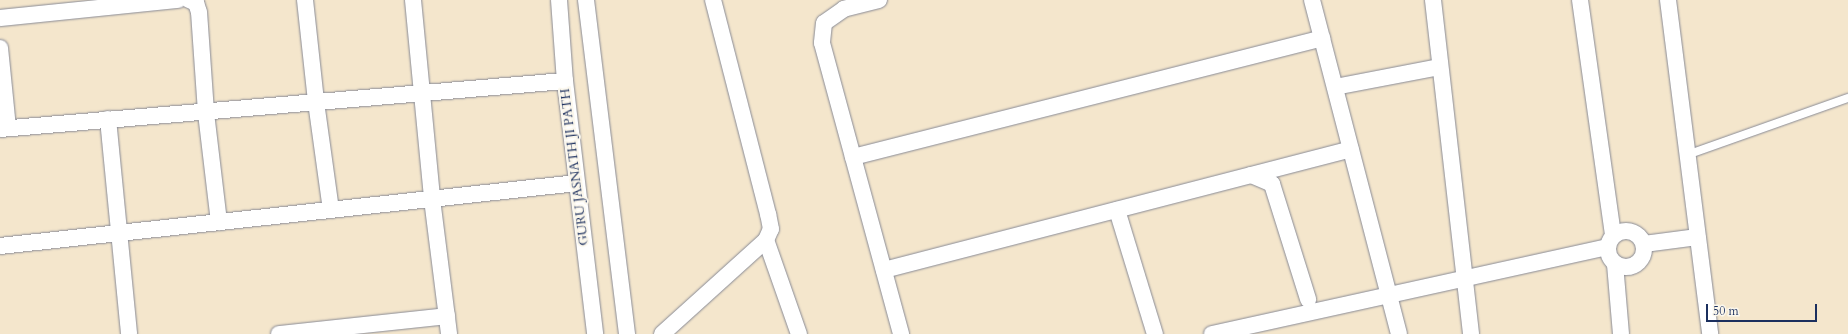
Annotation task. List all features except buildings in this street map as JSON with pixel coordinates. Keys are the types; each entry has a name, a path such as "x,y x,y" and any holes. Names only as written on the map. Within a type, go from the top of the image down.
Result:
{"street":[{"path":"0,18 119,2 178,0"},
{"path":"189,0 196,3 199,12 206,113 219,222"},
{"path":"305,0 316,102 331,210"},
{"path":"412,0 432,199 449,334"},
{"name":"GURU JASNATH JI PATH","path":"559,0 565,81 595,334"},
{"path":"586,0 627,334"},
{"path":"662,334 766,240 770,229 768,214 713,0"},
{"path":"879,0 844,9 824,23 822,43 901,334"},
{"path":"1312,0 1399,334"},
{"path":"1433,0 1471,334"},
{"path":"1212,334 1464,278 1610,242 1624,231 1630,231 1641,238 1644,244 1643,255 1636,264 1625,267 1615,264 1610,260 1610,242 1580,0"},
{"path":"1668,0 1710,334"},
{"path":"853,157 1322,38"},
{"path":"0,48 4,129 108,119 206,113 565,81"},
{"path":"1335,86 1440,67"},
{"path":"108,119 129,334"},
{"path":"884,270 1351,149"},
{"path":"1251,175 1272,184 1308,299"},
{"path":"0,246 577,184"},
{"path":"1117,210 1154,334"},
{"path":"1644,244 1698,237"},
{"path":"766,240 799,334"},
{"path":"1615,264 1621,334"},
{"path":"279,334 341,331 447,316"}],"lane":[{"path":"1687,155 1848,98"}]}
